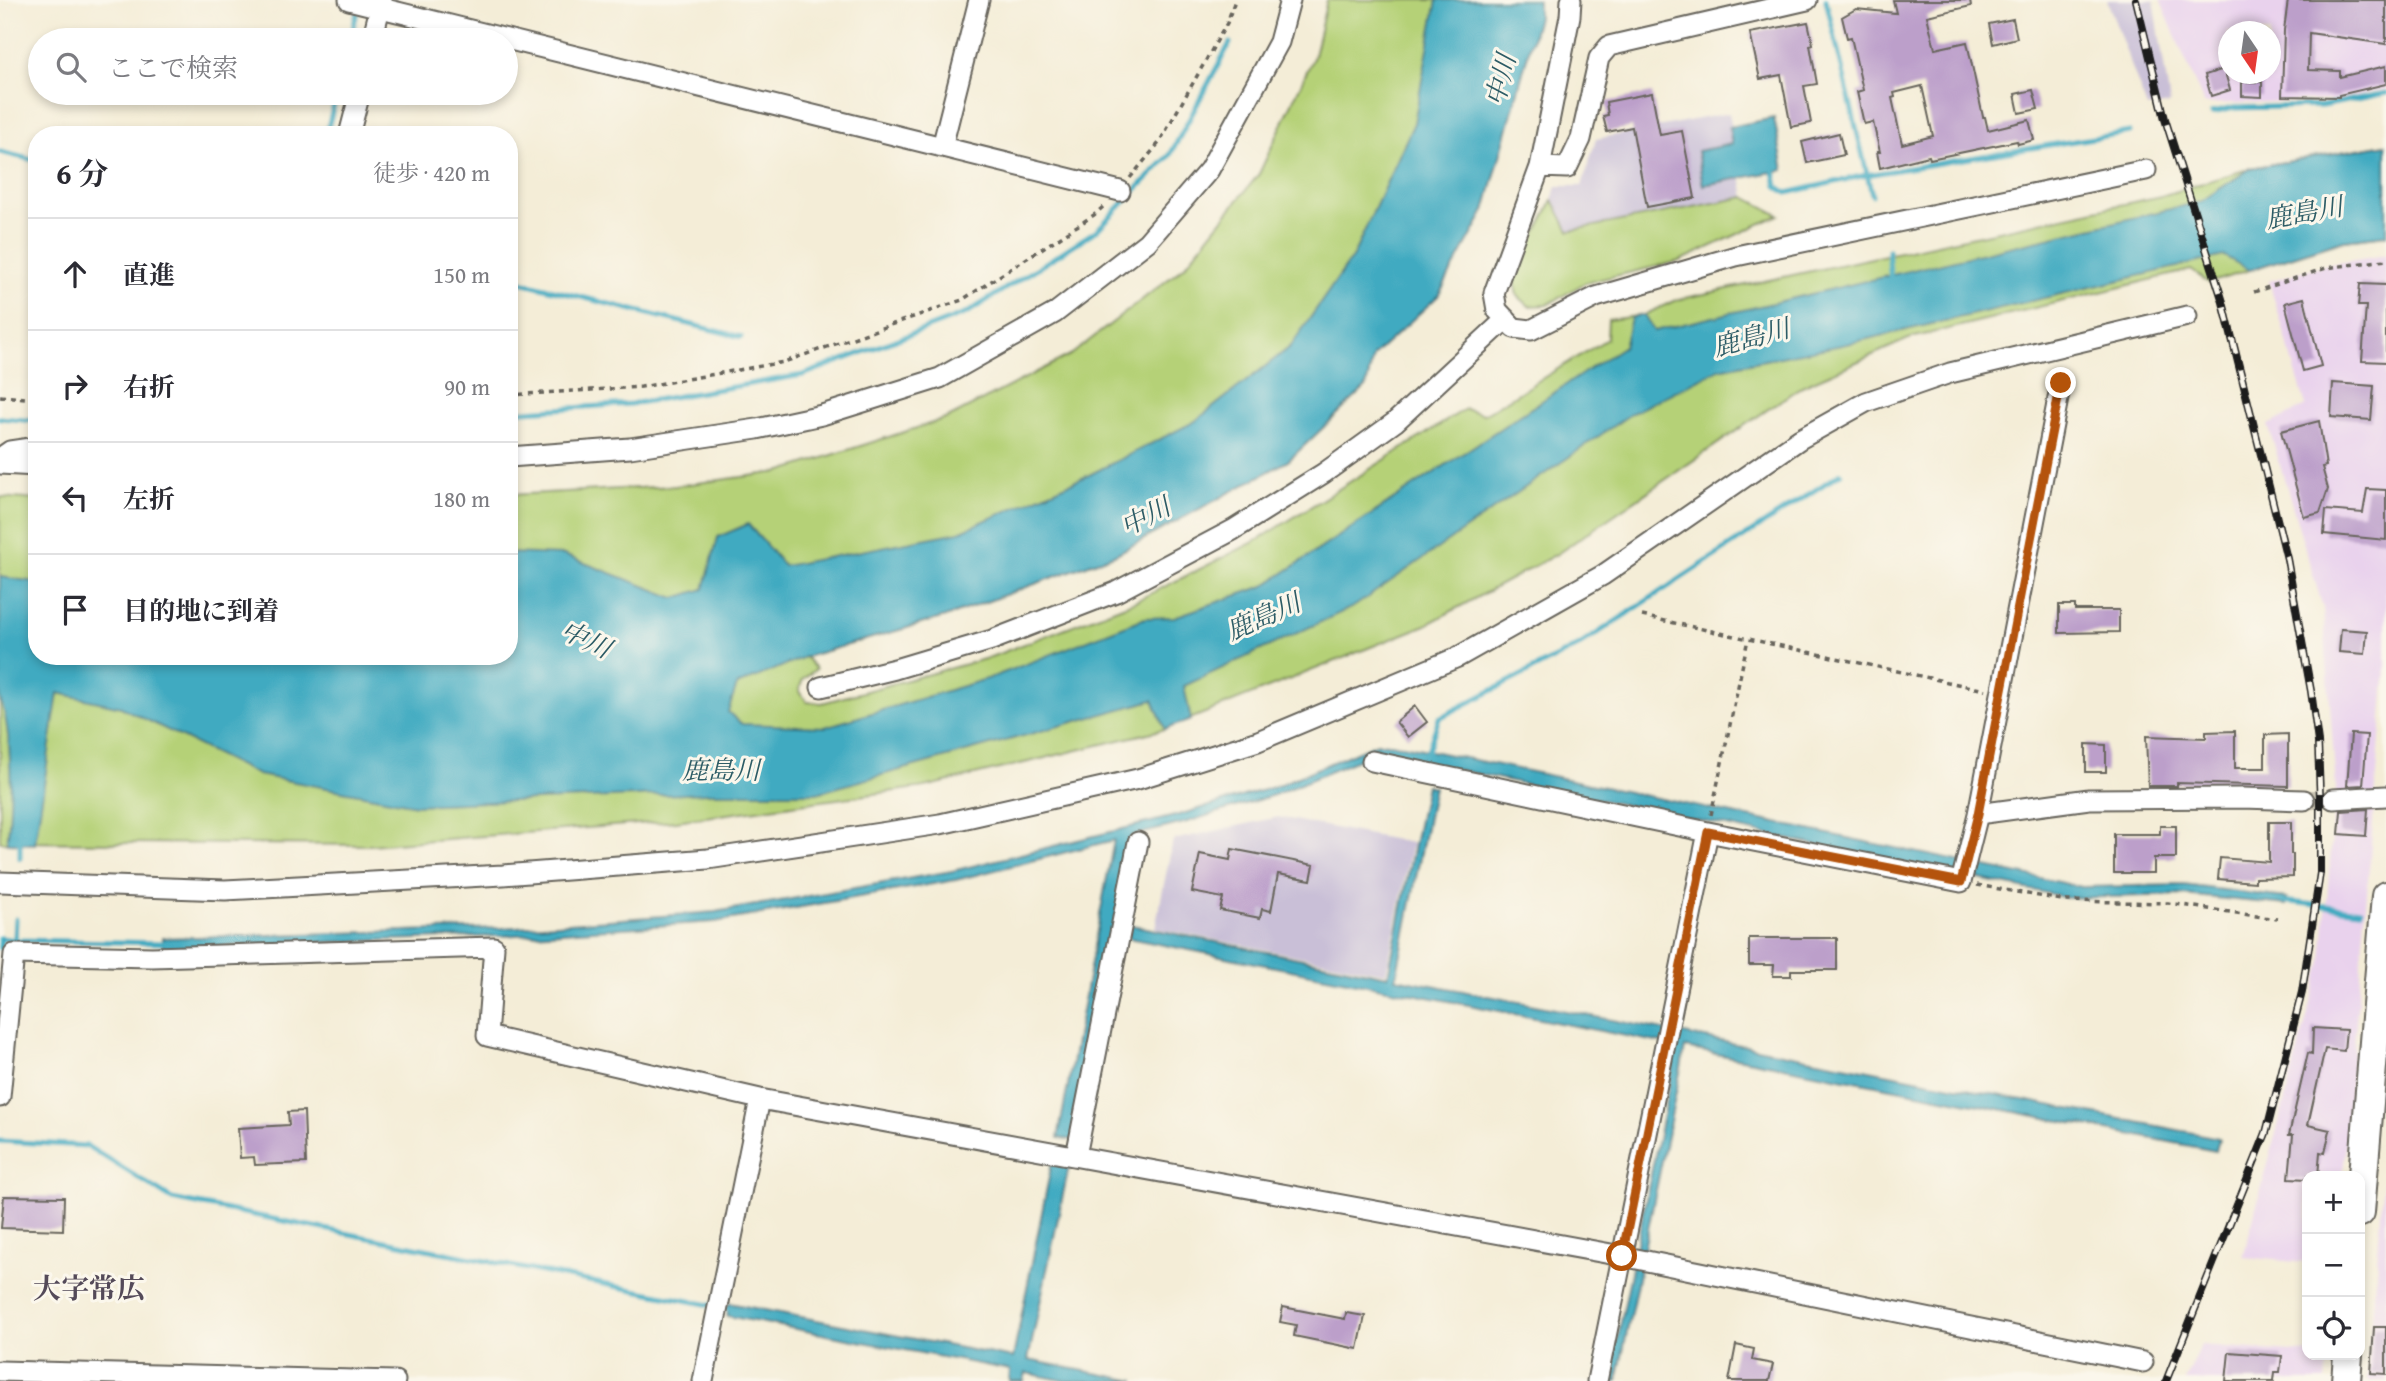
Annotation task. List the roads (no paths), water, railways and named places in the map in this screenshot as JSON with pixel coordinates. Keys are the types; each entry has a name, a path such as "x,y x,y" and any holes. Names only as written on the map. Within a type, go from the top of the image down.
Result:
{"highway":[{"path":"2363,1171 2386,896"},
{"path":"2346,1381 2348,1360"}],"street":[{"path":"349,0 381,4 475,28"},
{"path":"942,147 979,0"},
{"path":"518,456 630,448 757,429 822,415 940,378 1055,313 1147,242 1209,170 1279,42 1290,0"},
{"path":"1571,0 1540,167 1494,293 1497,310 1514,328 1531,330 1596,297 1736,256 2146,170"},
{"path":"1540,167 1567,168 1581,139 1599,58 1609,46 1807,0"},
{"path":"375,28 381,4"},
{"path":"518,39 1120,191"},
{"path":"351,126 356,105"},
{"path":"0,882 225,890 503,875 708,859 940,824 1138,779 1258,741 1458,657 1603,575 1800,439 1866,402 1950,373 2187,316"},
{"path":"821,687 895,669 1005,635 1116,592 1233,530 1324,473 1395,422 1506,319"},
{"path":"1372,761 1961,882 1978,814 2061,383"},
{"path":"0,458 10,451 28,448"},
{"path":"0,464 28,466"},
{"path":"2333,799 2386,796"},
{"path":"1978,814 2089,799 2304,800"},
{"path":"1597,1381 1708,832"},
{"path":"1076,1156 1138,842"},
{"path":"0,1097 14,954 152,957 494,947 487,1036 760,1099 1622,1256 2143,1362"},
{"path":"703,1381 760,1099"},
{"path":"0,1371 394,1381"}],"water":[{"path":"1437,0 1538,0 1538,17 1485,211 1438,296 1373,356 1366,387 1288,461 1116,554 945,617 805,657 737,685 728,712 742,724 825,727 990,678 1145,618 1174,617 1264,586 1624,346 1631,318 1644,315 1654,331 2200,202 2251,168 2386,144 2386,235 2344,240 2249,270 2224,256 1842,345 1719,369 1632,413 1355,606 1184,686 1191,720 1165,729 1153,700 817,793 709,793 416,805 258,775 121,707 58,693 35,844 7,843 10,770 7,730 0,699 0,577 28,581 28,665 518,665 518,553 564,555 675,598 704,589 718,537 748,524 784,566 959,532 1089,475 1194,422 1290,347 1353,256 1414,123"},
{"path":"1774,118 1784,170 1703,185 1697,151 1732,144 1729,127"},
{"path":"1377,743 1403,745 2082,887 2184,885 2287,898 2286,905 2183,895 2070,898 1372,754 1274,795 1184,823 1131,836 1073,1140 1058,1138 1114,840 956,880 715,922 501,936 163,948 163,938 503,928 715,912 952,871 1175,816 1274,787"},
{"path":"1426,785 1434,787 1396,978 2219,1138 2216,1151 1685,1048 1617,1381 1609,1381 1677,1046 1128,938 1131,925 1388,976"},
{"path":"1052,1162 1069,1166 1028,1360 1136,1381 1066,1381 1026,1373 1024,1381 1009,1381 1010,1370 727,1316 729,1303 1013,1358"}],"waterway":[{"path":"1826,0 1872,195"},
{"path":"353,28 357,13"},
{"path":"518,411 631,404 803,375 967,313 1097,230 1170,155 1230,43"},
{"path":"2212,113 2234,108 2322,106 2386,93"},
{"path":"328,126 334,105"},
{"path":"1773,167 1777,186 1787,193 1866,175 2130,132"},
{"path":"0,152 28,159"},
{"path":"1888,250 1891,282"},
{"path":"518,281 741,337"},
{"path":"0,418 28,420"},
{"path":"1426,756 1439,718 1578,646 1841,473"},
{"path":"20,837 20,858"},
{"path":"2281,901 2361,910"},
{"path":"15,940 16,919"},
{"path":"0,938 169,943"},
{"path":"0,948 1,938"},
{"path":"0,1141 87,1146 172,1199 735,1310"}],"tunnel":[{"path":"2304,800 2333,799"}],"railway":[{"path":"2136,0 2165,119 2223,302 2287,559 2311,691 2318,742 2320,797 2320,873 2302,992 2266,1133 2166,1381"}],"district":[{"name":"大字常広","path":"89,1287"}],"water label":[{"name":"中川","path":"1500,80"},
{"name":"鹿島川","path":"2304,212"},
{"name":"鹿島川","path":"1751,337"},
{"name":"中川","path":"1145,516"},
{"name":"鹿島川","path":"1263,616"},
{"name":"中川","path":"586,639"},
{"name":"鹿島川","path":"721,769"}]}
